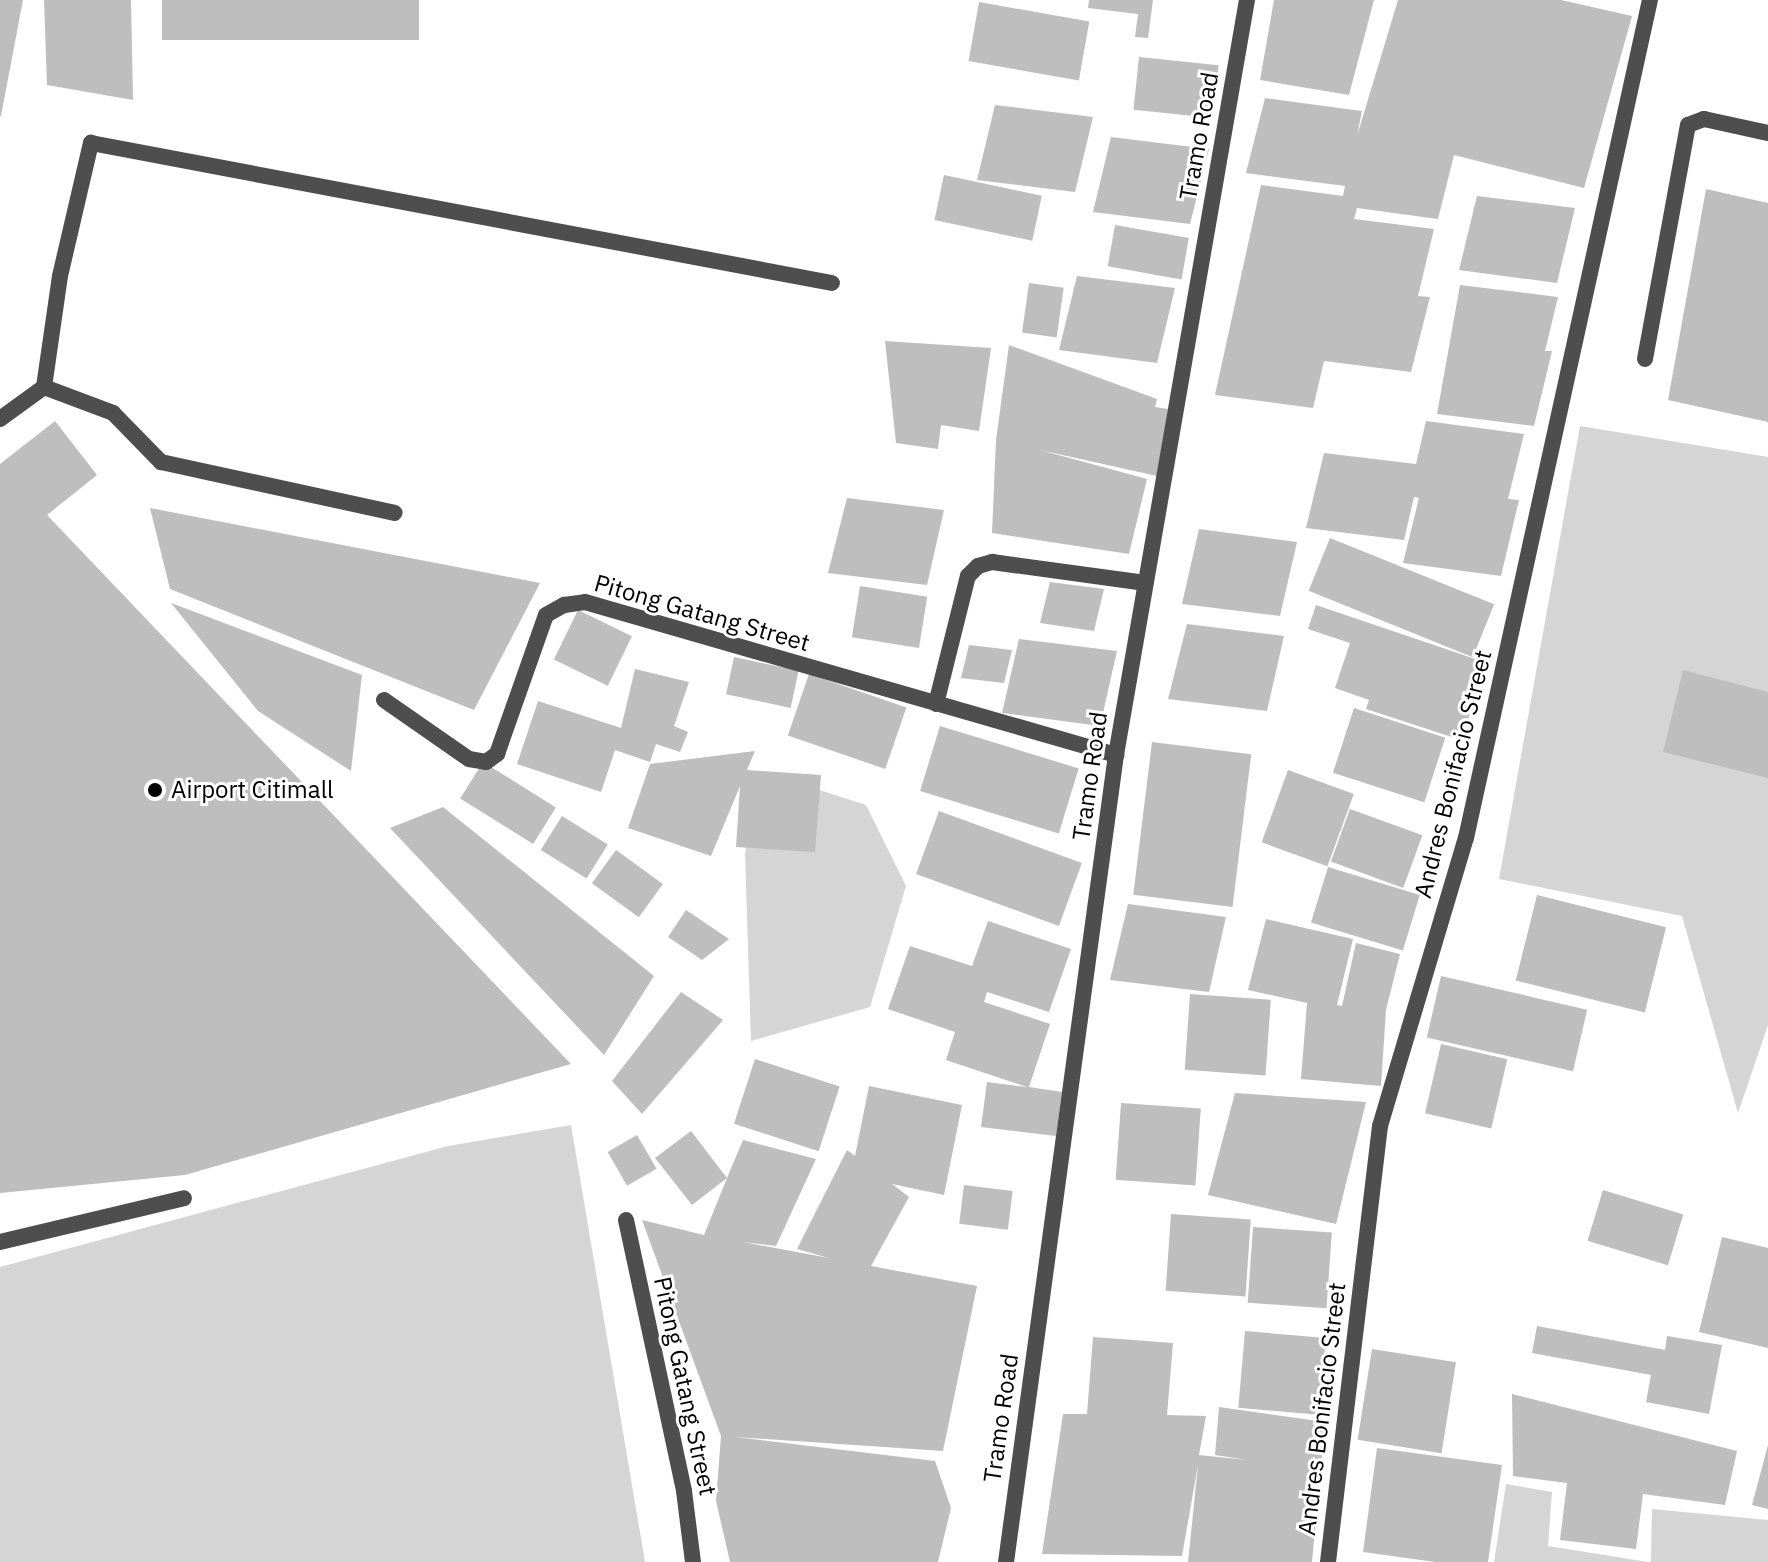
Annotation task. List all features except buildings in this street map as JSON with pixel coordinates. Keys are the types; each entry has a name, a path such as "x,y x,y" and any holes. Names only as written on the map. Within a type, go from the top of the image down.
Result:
{"street":[{"name":"Tramo Road","path":"1006,1562 1116,755 1247,0"},
{"name":"Andres Bonifacio Street","path":"1328,1562 1380,1126 1466,838 1650,0"},
{"path":"1645,359 1688,125 1704,119 1768,133"},
{"path":"0,419 44,387 60,276 91,143 832,283"},
{"path":"44,387 113,413 161,462 395,513"},
{"path":"936,704 968,576 978,566 992,562 1146,583"},
{"name":"Pitong Gatang Street","path":"384,700 469,759 486,762 497,754 546,615 564,605 585,602 1116,755"},
{"path":"0,1242 184,1198"},
{"name":"Pitong Gatang Street","path":"626,1220 684,1491 693,1562"}],"shaded area":[{"path":"1580,426 1768,457 1768,1025 1738,1113 1682,916 1499,879"},
{"path":"761,771 866,805 906,886 870,1007 751,1041 745,854"},
{"path":"571,1125 645,1562 0,1562 0,1267 448,1146"},
{"path":"1506,1484 1552,1492 1548,1546 1648,1562 1494,1562"},
{"path":"1652,1509 1768,1520 1768,1562 1651,1562"}],"place":[{"name":"Airport Citimall","path":"155,790"}]}
